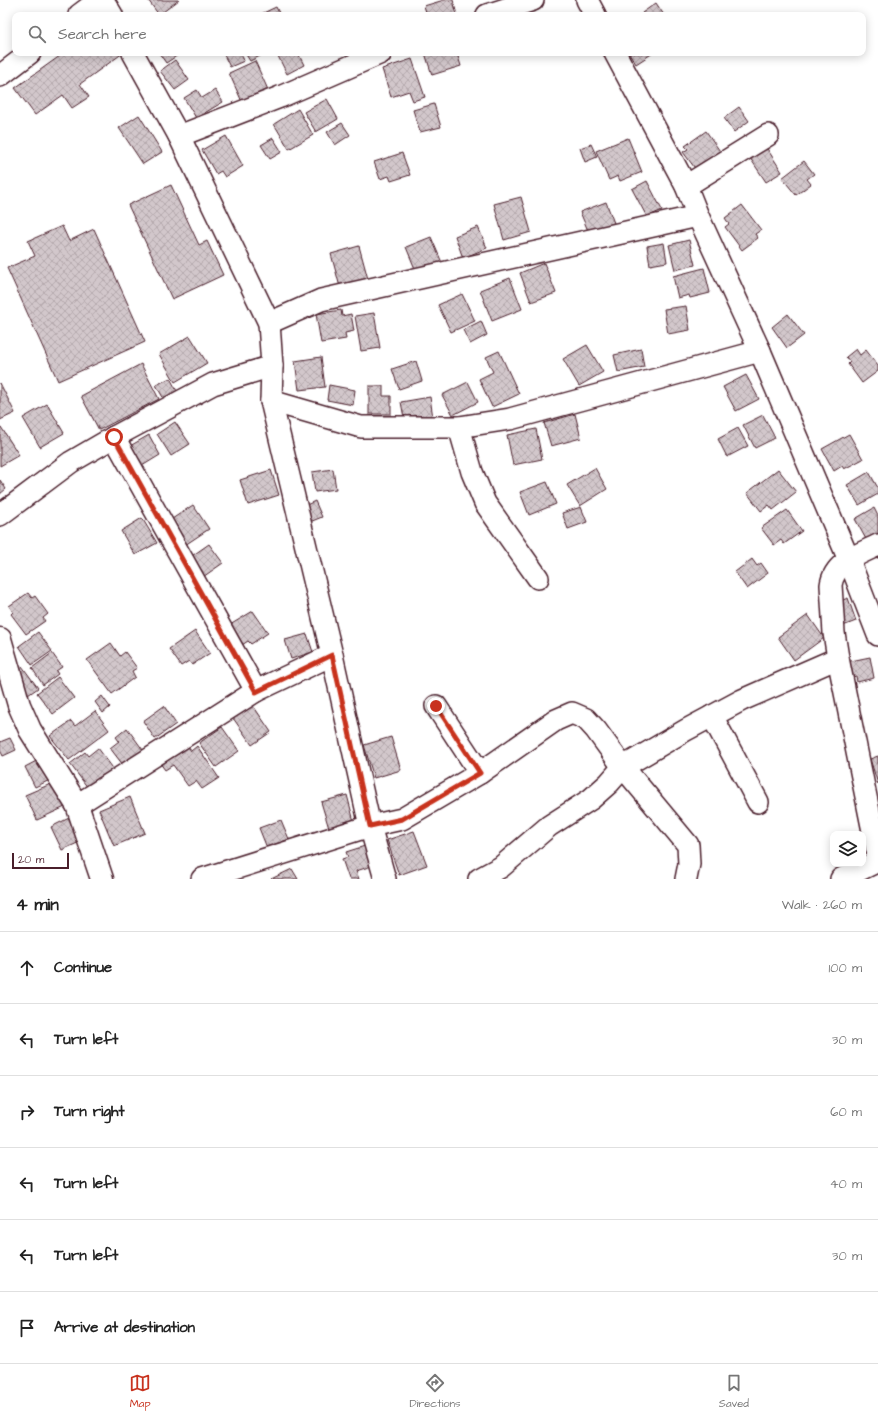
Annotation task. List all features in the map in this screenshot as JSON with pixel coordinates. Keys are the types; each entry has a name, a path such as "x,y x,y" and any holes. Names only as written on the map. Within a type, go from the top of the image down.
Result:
{"street":[{"path":"83,12 99,0"},
{"path":"103,0 110,12"},
{"path":"497,12 533,0"},
{"path":"587,0 593,12"},
{"path":"0,76 26,56"},
{"path":"135,56 179,136 269,324 272,366 271,401 332,655 370,826 385,879"},
{"path":"179,136 280,96 374,56"},
{"path":"617,56 686,186 698,216 760,351 849,560 878,635"},
{"path":"686,186 768,135"},
{"path":"269,324 321,300 698,216"},
{"path":"271,401 360,427 459,427 510,419 760,351"},
{"path":"0,515 71,462 114,437 213,384 272,366"},
{"path":"459,427 472,472 485,503 538,578"},
{"path":"114,437 256,692"},
{"path":"878,545 849,560 835,572 831,585 834,633 838,658 878,856"},
{"path":"0,639 18,705 30,730 77,805 102,879"},
{"path":"77,805 256,692 332,655"},
{"path":"479,879 501,867 549,826 591,799 609,783 623,767 742,700 838,658"},
{"path":"436,706 480,773"},
{"path":"202,879 370,826 402,819 480,773 538,731 556,720 572,713 586,719 596,730 623,767 688,845 689,864 686,879"},
{"path":"712,716 758,802"},
{"path":"841,879 878,861"}],"building":[{"path":"148,0 179,0 163,12 157,12"},
{"path":"444,0 453,0 456,12 426,12 424,6"},
{"path":"656,3 662,12 643,12"},
{"path":"276,7 278,12 265,12"},
{"path":"60,56 119,56 80,84 89,97 72,108 63,95 35,115 15,88"},
{"path":"161,56 176,56 166,63"},
{"path":"224,56 242,56 244,61 230,67"},
{"path":"247,56 260,56 250,61"},
{"path":"278,56 300,56 304,65 287,74"},
{"path":"426,56 458,56 461,66 432,75"},
{"path":"631,56 648,56 636,64"},
{"path":"412,59 425,97 413,101 409,91 391,97 382,69"},
{"path":"175,60 189,80 175,90 160,71"},
{"path":"255,61 269,92 243,104 229,73"},
{"path":"197,90 202,98 215,90 223,102 196,118 184,98"},
{"path":"327,99 338,119 316,132 304,112"},
{"path":"434,104 441,127 420,132 413,110"},
{"path":"739,107 749,121 734,132 724,118"},
{"path":"298,109 313,135 289,149 274,124"},
{"path":"139,115 162,152 143,164 119,128"},
{"path":"342,123 350,135 335,145 327,132"},
{"path":"706,131 724,157 700,175 683,152 688,149 685,146"},
{"path":"226,136 243,166 225,177 221,171 216,174 202,150"},
{"path":"273,138 282,152 270,159 261,145"},
{"path":"628,138 642,172 620,181 618,176 609,180 596,151"},
{"path":"591,144 597,157 585,162 580,148"},
{"path":"766,147 782,172 766,182 750,158"},
{"path":"402,153 410,175 391,181 389,176 380,179 374,162"},
{"path":"804,161 814,174 807,179 811,184 796,195 782,178"},
{"path":"647,181 662,210 647,217 632,189"},
{"path":"171,185 199,245 207,241 223,275 172,299 128,205"},
{"path":"521,197 531,232 504,240 494,204"},
{"path":"606,202 614,223 589,233 580,212"},
{"path":"742,205 761,230 755,234 758,238 742,250 725,227 729,224 725,218"},
{"path":"62,226 69,241 94,229 145,342 58,381 7,268 35,256 28,241"},
{"path":"478,227 487,248 463,258 455,236"},
{"path":"431,237 443,265 418,276 406,247"},
{"path":"689,240 695,265 675,270 669,245"},
{"path":"664,243 667,262 650,265 647,246"},
{"path":"359,246 368,279 340,287 331,254"},
{"path":"544,263 556,293 531,302 520,273"},
{"path":"704,268 710,293 690,298 689,295 678,298 673,276"},
{"path":"510,278 522,309 492,321 480,290"},
{"path":"462,294 475,321 451,332 438,305"},
{"path":"686,306 690,330 668,334 664,309"},
{"path":"341,310 342,316 351,314 354,331 345,333 346,339 321,343 316,314"},
{"path":"374,313 380,348 361,351 355,316"},
{"path":"788,314 804,335 787,348 772,327"},
{"path":"481,321 487,335 470,344 463,330"},
{"path":"190,336 207,363 175,382 159,354"},
{"path":"587,345 603,372 579,386 563,359"},
{"path":"641,349 644,367 618,372 614,355"},
{"path":"856,349 860,355 866,350 878,366 878,371 862,383 848,364 850,362 846,357"},
{"path":"499,351 519,394 492,407 479,379 493,372 486,357"},
{"path":"321,357 325,387 299,390 295,361"},
{"path":"416,361 422,381 399,389 392,369"},
{"path":"141,364 159,399 99,430 81,396"},
{"path":"746,375 759,399 736,411 723,387"},
{"path":"170,378 178,393 165,401 156,385"},
{"path":"468,382 478,402 453,415 442,395"},
{"path":"0,383 15,413 0,420"},
{"path":"329,385 355,390 353,405 327,400"},
{"path":"369,386 383,386 383,396 391,396 391,414 369,414"},
{"path":"430,397 433,418 405,423 401,402"},
{"path":"47,404 64,433 40,447 23,418"},
{"path":"575,414 581,438 551,446 544,423"},
{"path":"763,415 775,438 755,448 743,425"},
{"path":"175,422 190,444 171,456 157,434"},
{"path":"0,427 19,455 0,466"},
{"path":"738,428 748,446 727,457 718,439"},
{"path":"536,429 542,459 513,465 507,435"},
{"path":"849,434 863,459 844,469 842,466 834,471 822,449"},
{"path":"149,435 160,455 142,466 130,446"},
{"path":"595,468 607,489 580,506 567,485"},
{"path":"333,469 336,489 315,492 312,472"},
{"path":"778,469 796,492 773,510 769,505 761,511 747,493"},
{"path":"271,470 279,495 248,505 240,480"},
{"path":"869,472 878,488 878,494 859,505 847,485"},
{"path":"0,480 6,489 0,494"},
{"path":"547,482 556,504 529,515 520,492"},
{"path":"315,501 322,517 305,524 298,509"},
{"path":"193,505 209,529 182,547 166,523"},
{"path":"581,507 587,522 568,529 562,513"},
{"path":"874,508 878,516 878,537 868,543 855,519"},
{"path":"787,510 802,531 784,544 781,540 774,545 761,528"},
{"path":"142,518 157,543 135,555 121,531"},
{"path":"209,544 223,563 200,579 186,560"},
{"path":"752,559 757,566 761,563 768,573 747,589 735,572"},
{"path":"28,593 32,598 35,596 48,614 43,618 45,621 26,634 11,614 13,612 9,606"},
{"path":"848,598 856,621 843,626 835,603"},
{"path":"253,611 268,633 251,644 248,641 242,645 230,625"},
{"path":"808,615 824,638 794,660 778,637"},
{"path":"195,631 210,653 192,665 189,661 181,666 169,649"},
{"path":"38,632 52,651 32,665 19,646"},
{"path":"307,634 313,652 291,659 285,640"},
{"path":"111,643 120,656 125,652 137,668 132,671 135,677 112,694 87,660"},
{"path":"52,653 62,667 56,671 58,674 43,685 32,668"},
{"path":"870,657 874,678 857,682 856,676 849,678 846,662"},
{"path":"22,666 38,688 28,695 12,674"},
{"path":"58,677 74,698 53,714 37,693"},
{"path":"102,696 110,707 103,713 95,702"},
{"path":"252,704 271,732 252,745 233,718"},
{"path":"164,706 176,724 155,739 143,721"},
{"path":"95,711 109,730 69,760 50,736 71,721 75,726"},
{"path":"222,727 239,751 216,767 199,743"},
{"path":"127,728 143,750 123,765 110,748 119,741 116,737"},
{"path":"391,737 401,770 374,778 364,745"},
{"path":"10,738 16,750 3,756 0,750 0,742"},
{"path":"184,740 191,751 197,746 219,778 202,789 196,781 188,786 173,765 165,770 157,759"},
{"path":"98,748 115,771 91,792 70,764 85,752 88,756"},
{"path":"878,756 878,784 870,759"},
{"path":"42,758 52,779 35,787 25,767"},
{"path":"53,783 65,807 37,820 25,795"},
{"path":"347,795 356,829 331,835 321,802"},
{"path":"130,797 145,833 114,846 99,810"},
{"path":"71,817 82,841 62,850 51,827"},
{"path":"281,820 289,839 267,848 259,828"},
{"path":"414,831 427,865 399,875 387,840"},
{"path":"368,845 375,865 356,871 359,879 349,879 342,859 348,857 346,852"},
{"path":"292,869 298,879 271,879"}],"route":[{"path":"114,437 256,692 332,655 370,826 402,819 480,773 436,706"}]}
